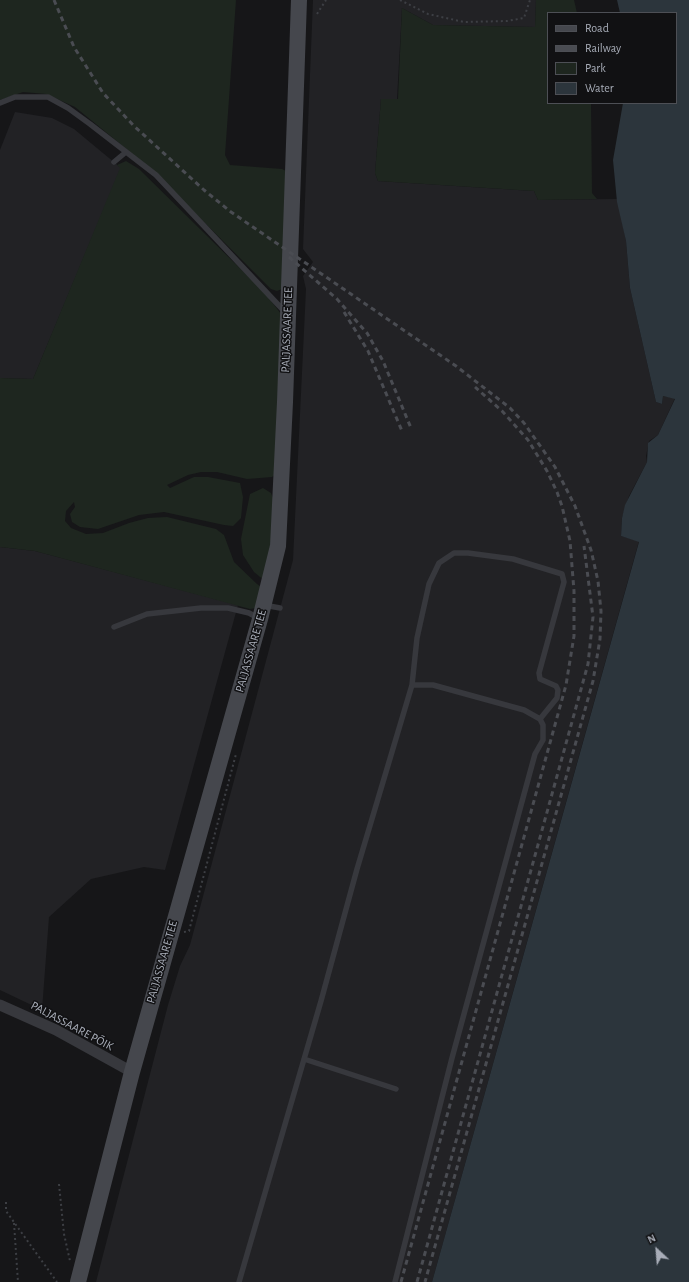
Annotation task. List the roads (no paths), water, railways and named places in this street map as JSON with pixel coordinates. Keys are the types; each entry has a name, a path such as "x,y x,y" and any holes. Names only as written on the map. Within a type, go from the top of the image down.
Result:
{"street":[{"name":"PALJASSAARE TEE","path":"78,1282 132,1072 262,612 278,546 299,0"},
{"name":"PALJASSAARE PÕIK","path":"0,1005 56,1030 132,1072"}],"lane":[{"path":"0,103 15,97 48,97 68,108 156,175 288,315"},
{"path":"114,162 126,152"},
{"path":"239,1282 355,877 412,685 417,638 429,584 439,563 454,553 468,553 513,559 562,574 564,582 539,673 540,679 556,686 558,690 557,698 540,719"},
{"path":"114,627 147,614 200,608 228,608 248,613 280,608"},
{"path":"395,1282 456,1043 535,754 543,740 543,725 540,719 524,710 434,685 412,685"},
{"path":"304,1059 396,1089"}],"water":[{"path":"617,0 689,0 689,1282 432,1282 639,542 621,536 622,518 625,505 647,462 648,443 658,435 675,399 663,396 662,404 656,402 630,288 626,241 617,202 613,160 623,104 677,104 677,12 620,12"}],"railway":[{"path":"54,0 74,47 103,93 134,126 204,190 231,212 456,366 510,408 524,423 555,467 575,506 591,550 598,581 601,611 600,639 593,681 425,1282"},
{"path":"289,257 337,299 367,333 383,361 411,428"},
{"path":"344,312 368,351 402,431"},
{"path":"401,1282 566,685 574,636 574,591 570,541 562,506 557,492 547,471 528,440 502,411 475,387"},
{"path":"417,1282 588,664 593,617 584,546"}]}
